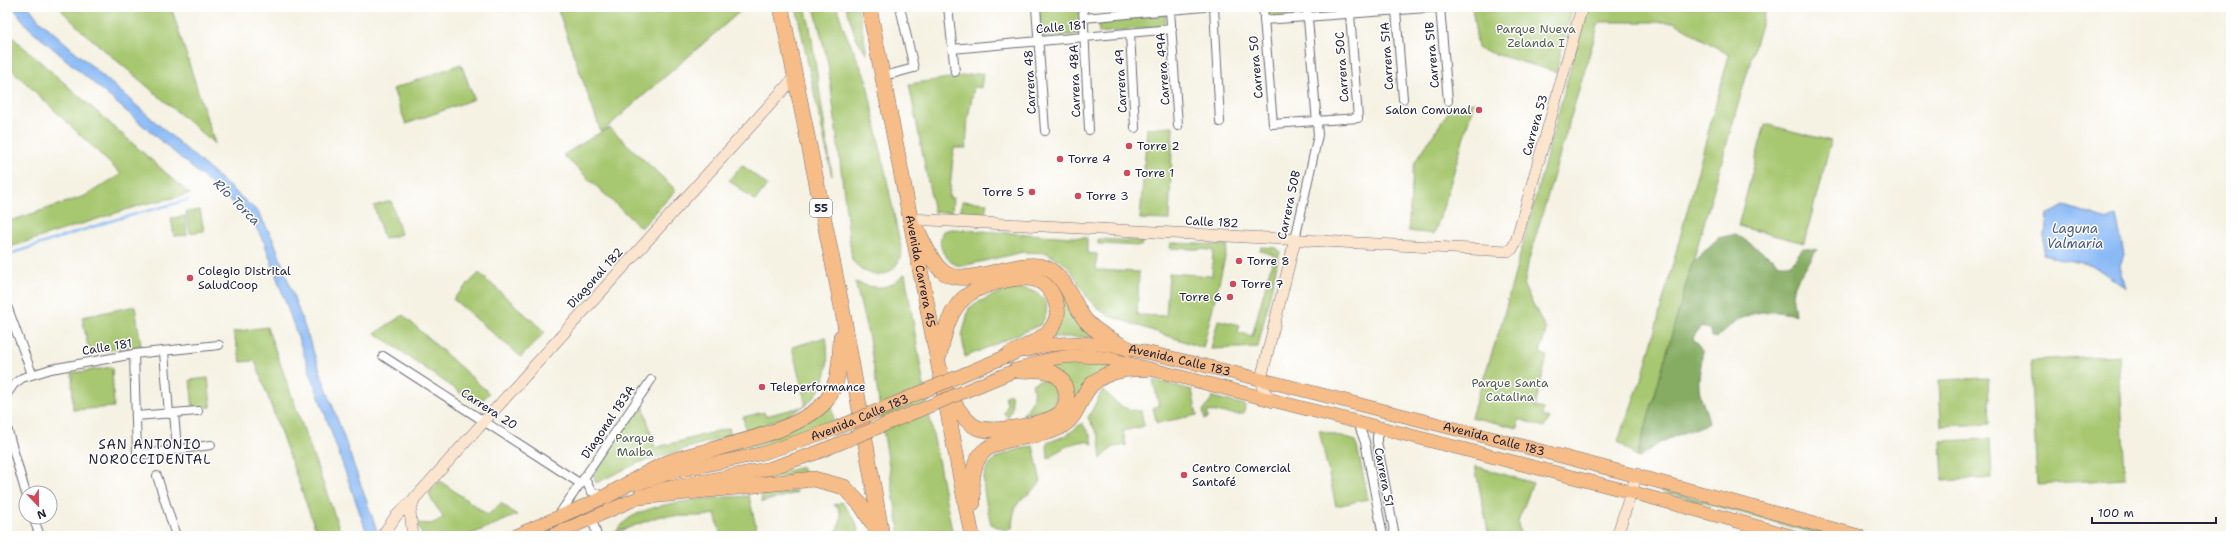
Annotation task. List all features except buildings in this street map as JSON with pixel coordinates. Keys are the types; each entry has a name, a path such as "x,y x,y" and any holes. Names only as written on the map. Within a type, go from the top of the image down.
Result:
{"highway":[{"name":"55","path":"781,7 794,78 842,308 881,536"},
{"name":"Avenida Carrera 45","path":"869,7 884,76 973,536"},
{"path":"911,219 936,265 945,273 953,277 969,277 1025,266 1046,268 1058,275 1091,326 1108,338 1129,349"},
{"path":"938,359 950,319 964,297 995,283 1014,279 1035,279 1043,284 1054,297 1057,315 1054,324 1044,335 1007,356"},
{"path":"605,496 668,463 764,434 792,422 818,408 830,393 838,372 842,308"},
{"path":"973,536 973,476 982,454 994,445 1061,427 1077,413 1091,385 1104,376 1125,369 1146,369"},
{"path":"944,388 969,422 984,430 1005,429 1047,420 1062,410 1067,395 1066,387 1058,376 1045,370 1014,371"},
{"path":"640,497 814,478 844,487 861,505 881,536"}],"main road":[{"name":"Avenida Calle 183","path":"515,536 605,496 673,472 764,453 834,429 1007,356 1027,350 1067,343 1097,343 1261,379 1637,474 1859,536"},
{"name":"Avenida Calle 183","path":"551,536 640,497 684,484 771,468 816,453 1014,371 1050,358 1079,355 1111,359 1273,402 1631,492 1791,536"}],"street":[{"path":"884,76 914,68 900,7"},
{"path":"948,7 955,72"},
{"name":"Carrera 48","path":"1036,7 1040,41 1045,131"},
{"name":"Carrera 48A","path":"1083,7 1086,37 1089,130"},
{"name":"Calle 181","path":"1084,18 1204,7"},
{"path":"1214,7 1220,122"},
{"name":"Carrera 50","path":"1263,7 1273,124 1317,121"},
{"name":"Carrera 50B","path":"1261,379 1295,240 1318,135 1307,7"},
{"path":"1264,20 1350,14 1373,9 1396,10 1440,7"},
{"name":"Carrera 51B","path":"1440,7 1448,101"},
{"name":"Carrera 53","path":"1512,249 1582,7"},
{"name":"Carrera 49A","path":"1170,10 1178,126"},
{"name":"Carrera 51A","path":"1396,10 1403,99"},
{"name":"Carrera 50C","path":"1317,121 1358,118 1350,14"},
{"name":"Calle 181","path":"952,49 1172,29"},
{"name":"Carrera 49","path":"1130,33 1135,128"},
{"name":"Diagonal 182","path":"383,533 404,507 416,497 794,78"},
{"name":"Calle 182","path":"911,219 1471,250 1508,251 1512,249"},
{"path":"7,306 32,374"},
{"name":"Calle 181","path":"7,394 14,384 22,378 52,369 134,354 219,345"},
{"path":"164,352 177,449"},
{"path":"134,354 137,453 144,454 211,444"},
{"name":"Carrera 20","path":"383,356 583,481"},
{"path":"1261,379 1263,390 1273,402"},
{"name":"Diagonal 183A","path":"557,517 651,380"},
{"path":"136,416 198,411"},
{"name":"Carrera 51","path":"1358,423 1365,442 1384,536"},
{"path":"7,428 10,452 23,485"},
{"name":"Carrera 51","path":"1383,430 1377,436 1377,442 1395,536"},
{"path":"1617,536 1637,474"},
{"path":"157,476 176,536"},
{"path":"583,481 592,491 605,496"},
{"name":"Diagonal 182","path":"413,536 410,512 416,497"},
{"path":"592,518 597,536"},
{"path":"37,525 40,536"}],"green space":[{"path":"72,7 171,7 215,144 82,31 61,10"},
{"path":"557,7 745,7 603,131 610,128 676,190 641,228 563,155 601,132"},
{"path":"796,7 805,7 810,27 832,176"},
{"path":"814,7 837,7 843,27 866,79 902,253 893,269 880,275 866,272 852,260 828,63"},
{"path":"846,7 858,7 867,54 856,38"},
{"path":"1039,7 1079,7 1080,34 1042,38"},
{"path":"1268,7 1303,7 1303,14 1269,16"},
{"path":"1310,7 1371,7 1371,10 1311,15"},
{"name":"Parque Nueva Zelanda I","path":"1472,7 1573,7 1556,72 1478,49"},
{"name":"Parque Santa Catalina","path":"1587,7 1766,7 1637,457 1618,441 1643,375 1729,55 1674,22 1599,22 1529,259 1524,286 1546,330 1540,353 1547,356 1535,407 1543,409 1542,416 1550,418 1544,427 1519,419 1518,428 1471,417 1501,325"},
{"path":"1165,14 1166,26 1099,33 1098,21"},
{"path":"7,31 190,194 141,205 7,248 7,222 85,196 121,174 7,65"},
{"path":"461,64 474,99 406,124 393,89"},
{"path":"983,73 981,88 974,87 968,117 966,148 954,148 949,198 953,198 952,212 934,212 909,84"},
{"path":"1474,102 1445,202 1434,234 1408,231 1415,162 1453,105 1469,105 1469,103"},
{"path":"1765,124 1831,141 1804,243 1738,226"},
{"path":"1173,126 1169,220 1140,219 1147,128"},
{"path":"742,165 767,185 755,201 729,180"},
{"path":"391,201 401,234 384,239 374,206"},
{"path":"962,201 987,203 985,214 961,212"},
{"path":"200,210 204,231 190,233 186,212"},
{"path":"185,216 187,235 174,236 171,218"},
{"path":"951,229 1087,238 1087,253 1097,254 1096,270 1139,272 1137,315 1166,316 1169,273 1212,276 1213,250 1170,248 1171,243 1228,245 1203,348 1107,315 1089,300 1068,266 1047,253 1023,252 962,266 957,265 947,258 940,243 943,231"},
{"path":"1736,234 1780,264 1791,264 1803,248 1817,250 1798,279 1792,293 1795,315 1772,312 1752,314 1735,323 1717,338 1712,337 1711,330 1701,326 1693,338 1702,351 1699,386 1709,423 1664,441 1647,451 1640,458 1637,457 1692,263 1718,238"},
{"path":"1098,239 1142,241 1141,246 1098,244"},
{"path":"1261,247 1277,248 1280,251 1258,347 1211,349 1218,320 1240,325 1238,332 1252,336 1274,255 1260,251"},
{"path":"1010,272 1047,275 1055,281 1097,337 1052,337 1056,294"},
{"path":"479,273 545,332 521,357 453,299"},
{"path":"905,274 925,393 953,536 900,536 869,338 855,282 870,286 882,287 893,283"},
{"path":"1022,288 1036,293 1041,296 1044,301 1046,312 1040,325 965,357 962,336 969,308 994,295"},
{"path":"135,306 141,346 89,352 82,317"},
{"path":"403,315 489,393 478,405 375,333"},
{"path":"267,327 342,536 318,536 255,361 241,362 233,332"},
{"path":"826,337 828,359 825,377 819,391 806,404 792,347"},
{"path":"2119,355 2125,479 2037,484 2031,360"},
{"path":"1067,362 1118,364 1071,402 1048,365"},
{"path":"112,367 114,407 73,410 72,373"},
{"path":"208,378 211,407 193,409 190,380"},
{"path":"1988,378 1990,424 1941,426 1939,380"},
{"path":"1043,379 1049,381 1057,389 1056,401 1046,410 1022,415 1032,401 1032,384"},
{"path":"1153,380 1192,390 1197,415 1157,423 1153,408 1159,406"},
{"path":"1103,389 1119,405 1135,411 1141,411 1144,426 1123,431 1126,445 1113,447 1101,459 1099,437 1088,418"},
{"path":"1011,394 1012,407 1008,418 1004,414 1007,405 1005,396"},
{"path":"1213,397 1245,405 1244,413 1207,412 1208,418 1205,419 1203,411"},
{"name":"Parque Maiba","path":"642,401 655,448 729,428 731,435 638,463 596,483 593,475"},
{"path":"831,403 834,420 774,443 723,454"},
{"path":"802,407 782,418 746,431 743,417 764,412 765,416"},
{"path":"1082,423 1090,435 1093,444 1082,442 1069,445 1048,459 1047,443 1067,435"},
{"path":"1319,430 1356,441 1368,499 1336,506"},
{"path":"1990,439 1992,478 1943,481 1941,441"},
{"path":"1033,446 1041,482 1018,504 1013,517 1012,528 1007,531 991,524 984,492 986,470 991,463 1000,456"},
{"path":"1475,466 1533,483 1518,521 1520,536 1489,536"},
{"path":"802,467 805,475 709,486 769,476"},
{"path":"440,481 488,515 501,503 517,515 467,536 423,536 416,523 431,524 443,518 429,493"},
{"path":"1662,489 1836,536 1825,536 1661,491"},
{"path":"796,491 796,493 762,502 761,495"},
{"path":"749,496 758,536 721,536 715,514 703,516 660,516 620,531 613,536 627,520 652,508 685,501"},
{"path":"621,497 622,499 536,536 528,536"},
{"path":"842,502 855,520 860,536 833,536 841,519 838,507 834,505"}],"water":[{"name":"Río Torca","path":"13,7 29,7 38,19 258,212 274,241 379,536 368,536 265,244 251,218 28,27"},
{"name":"Laguna Valmaria","path":"2065,206 2108,220 2116,216 2124,254 2120,266 2126,288 2092,265 2043,255 2047,215"}],"waterway":[{"path":"7,255 114,220 188,200"}],"place":[{"name":"Salon Comunal","path":"1479,110"},
{"name":"Torre 2","path":"1129,146"},
{"name":"Torre 4","path":"1060,159"},
{"name":"Torre 1","path":"1127,173"},
{"name":"Torre 5","path":"1032,192"},
{"name":"Torre 3","path":"1078,196"},
{"name":"Torre 8","path":"1239,261"},
{"name":"Colegio Distrital SaludCoop","path":"190,278"},
{"name":"Torre 7","path":"1233,284"},
{"name":"Torre 6","path":"1230,297"},
{"name":"Teleperformance","path":"762,387"},
{"name":"Centro Comercial Santafé","path":"1184,475"}],"district":[{"name":"SAN ANTONIO NOROCCIDENTAL","path":"150,452"}]}
